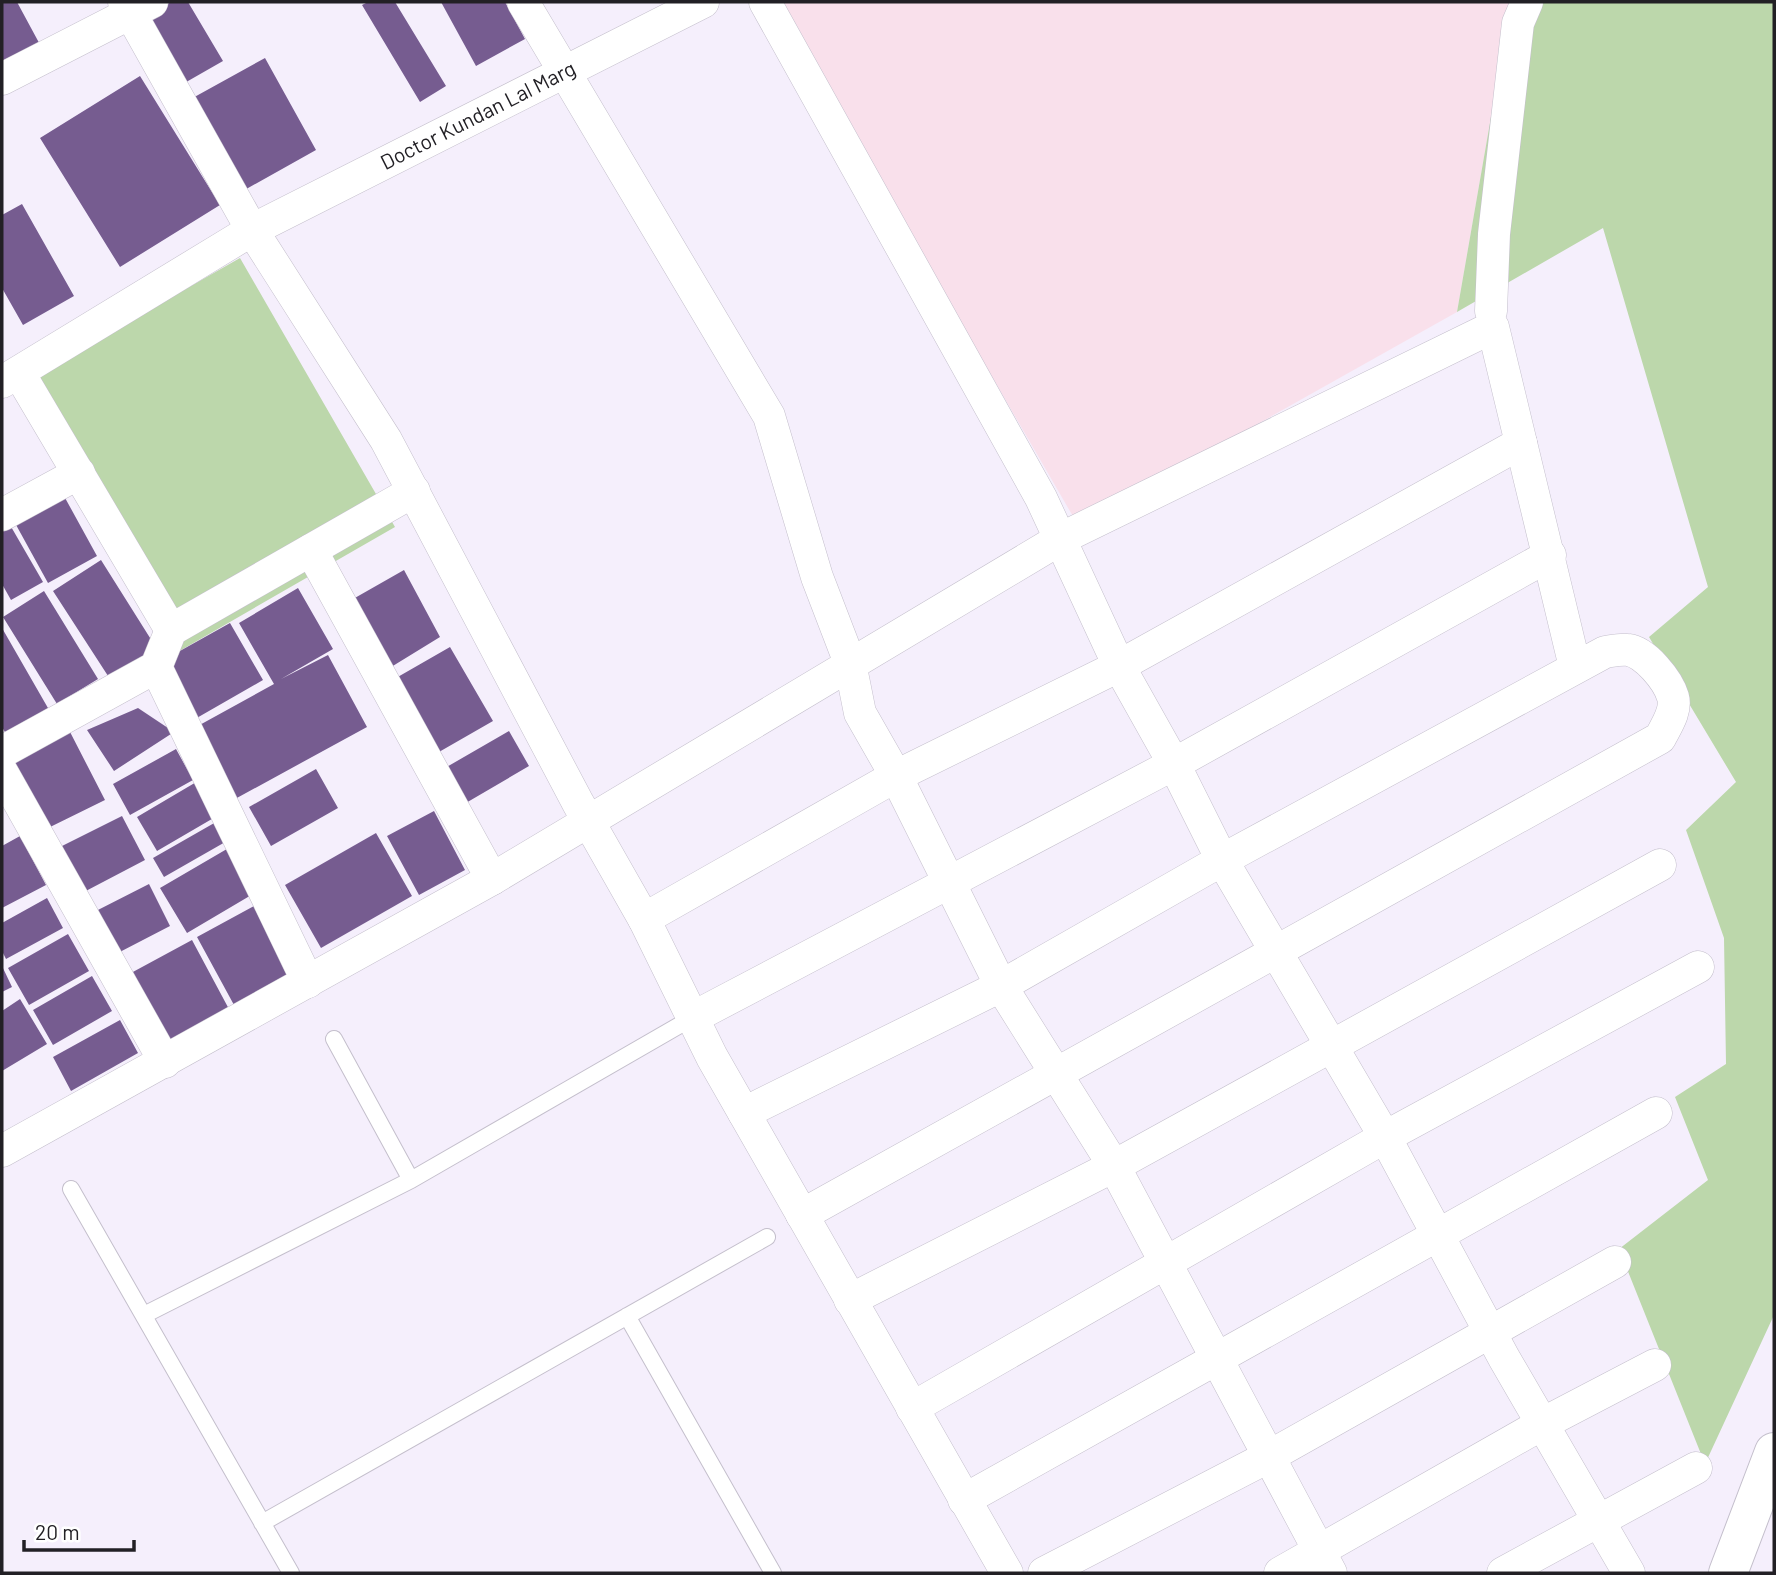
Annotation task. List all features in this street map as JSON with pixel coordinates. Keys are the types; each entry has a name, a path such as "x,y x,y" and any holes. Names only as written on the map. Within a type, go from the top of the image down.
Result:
{"main road":[{"path":"1728,1573 1774,1452"}],"street":[{"path":"523,2 769,416 809,552 850,663 860,713 896,776 1000,986 1114,1166 1325,1563"},
{"name":"Doctor Kundan Lal Marg","path":"11,378 252,230 703,2"},
{"path":"765,2 1062,538 1119,666 1174,764 1222,860 1385,1137 1491,1333 1629,1573"},
{"path":"1491,311 1494,234 1516,36 1527,2"},
{"path":"2,79 135,6 252,230 386,440 644,919 692,1018 744,1113 1007,1573"},
{"path":"5,1142 165,1062 492,879 1062,538 1493,327 1575,667"},
{"path":"11,378 79,473 171,630"},
{"path":"644,919 896,776 1119,666 1521,443"},
{"path":"2,515 79,473"},
{"path":"2,752 156,667 171,630 414,491"},
{"path":"311,550 492,879"},
{"path":"692,1018 1174,764 1550,555"},
{"path":"744,1113 1000,986 1222,860 1605,652 1628,649 1643,657 1661,676 1674,698 1671,717 1660,738 1277,950 1057,1076 802,1215"},
{"path":"156,667 308,982"},
{"path":"2,772 165,1062"},
{"path":"850,1300 1114,1166 1660,865"},
{"path":"912,1408 1385,1137 1698,967"},
{"path":"964,1500 1656,1113"},
{"path":"1044,1573 1268,1457 1615,1262"},
{"path":"1280,1573 1325,1563 1542,1424 1655,1365"},
{"path":"1503,1573 1696,1468"}],"lane":[{"path":"144,1315 411,1180 692,1018"},
{"path":"334,1039 411,1180"},
{"path":"71,1189 291,1573"},
{"path":"262,1523 767,1237"},
{"path":"627,1316 773,1573"}],"shaded area":[{"path":"775,2 1511,2 1457,312 1078,525"}],"green space":[{"path":"1511,2 1774,2 1774,1315 1705,1464 1619,1249 1708,1180 1675,1097 1726,1064 1724,938 1686,830 1736,782 1649,637 1708,587 1603,228 1457,312"},
{"path":"240,258 395,527 176,653 21,383"}],"building":[{"path":"2,2 17,2 44,52 9,72 2,59"},
{"path":"171,2 188,2 223,61 181,85 143,18"},
{"path":"368,2 395,2 446,86 420,102 362,5"},
{"path":"441,2 505,2 525,39 476,66"},
{"path":"265,58 316,150 241,192 189,100"},
{"path":"140,76 220,205 120,267 40,138"},
{"path":"22,204 74,296 23,325 2,288 2,215"},
{"path":"64,496 97,556 48,583 15,523"},
{"path":"6,518 43,582 11,600 2,584 2,521"},
{"path":"101,560 157,649 110,679 53,591"},
{"path":"404,570 440,637 383,672 346,603"},
{"path":"298,588 333,649 281,679 328,655 367,727 235,799 196,727 274,684 239,623"},
{"path":"44,591 98,679 57,704 3,617"},
{"path":"230,623 263,680 195,719 162,661"},
{"path":"2,628 52,715 9,739 2,727"},
{"path":"450,647 493,721 432,756 389,682"},
{"path":"138,708 174,732 114,771 87,730"},
{"path":"69,730 105,800 44,830 9,761"},
{"path":"509,731 529,766 459,807 438,772"},
{"path":"176,749 193,780 130,815 113,784"},
{"path":"316,769 338,808 271,846 249,807"},
{"path":"198,781 217,816 157,851 137,817"},
{"path":"434,811 465,870 419,895 387,836"},
{"path":"122,816 145,860 82,893 58,848"},
{"path":"216,822 227,841 164,877 153,858"},
{"path":"376,833 412,896 321,948 285,885"},
{"path":"20,836 46,885 2,908 2,846"},
{"path":"232,846 258,891 187,933 160,888"},
{"path":"149,884 170,926 114,955 92,913"},
{"path":"47,898 63,928 6,959 2,951 2,923"},
{"path":"254,906 291,974 234,1005 197,937"},
{"path":"68,934 89,971 29,1005 8,968"},
{"path":"192,940 230,1011 169,1044 131,973"},
{"path":"2,966 12,987 2,992"},
{"path":"92,976 112,1011 53,1045 33,1010"},
{"path":"20,999 47,1044 2,1071 2,1011"},
{"path":"120,1020 138,1053 71,1091 53,1057"}]}
